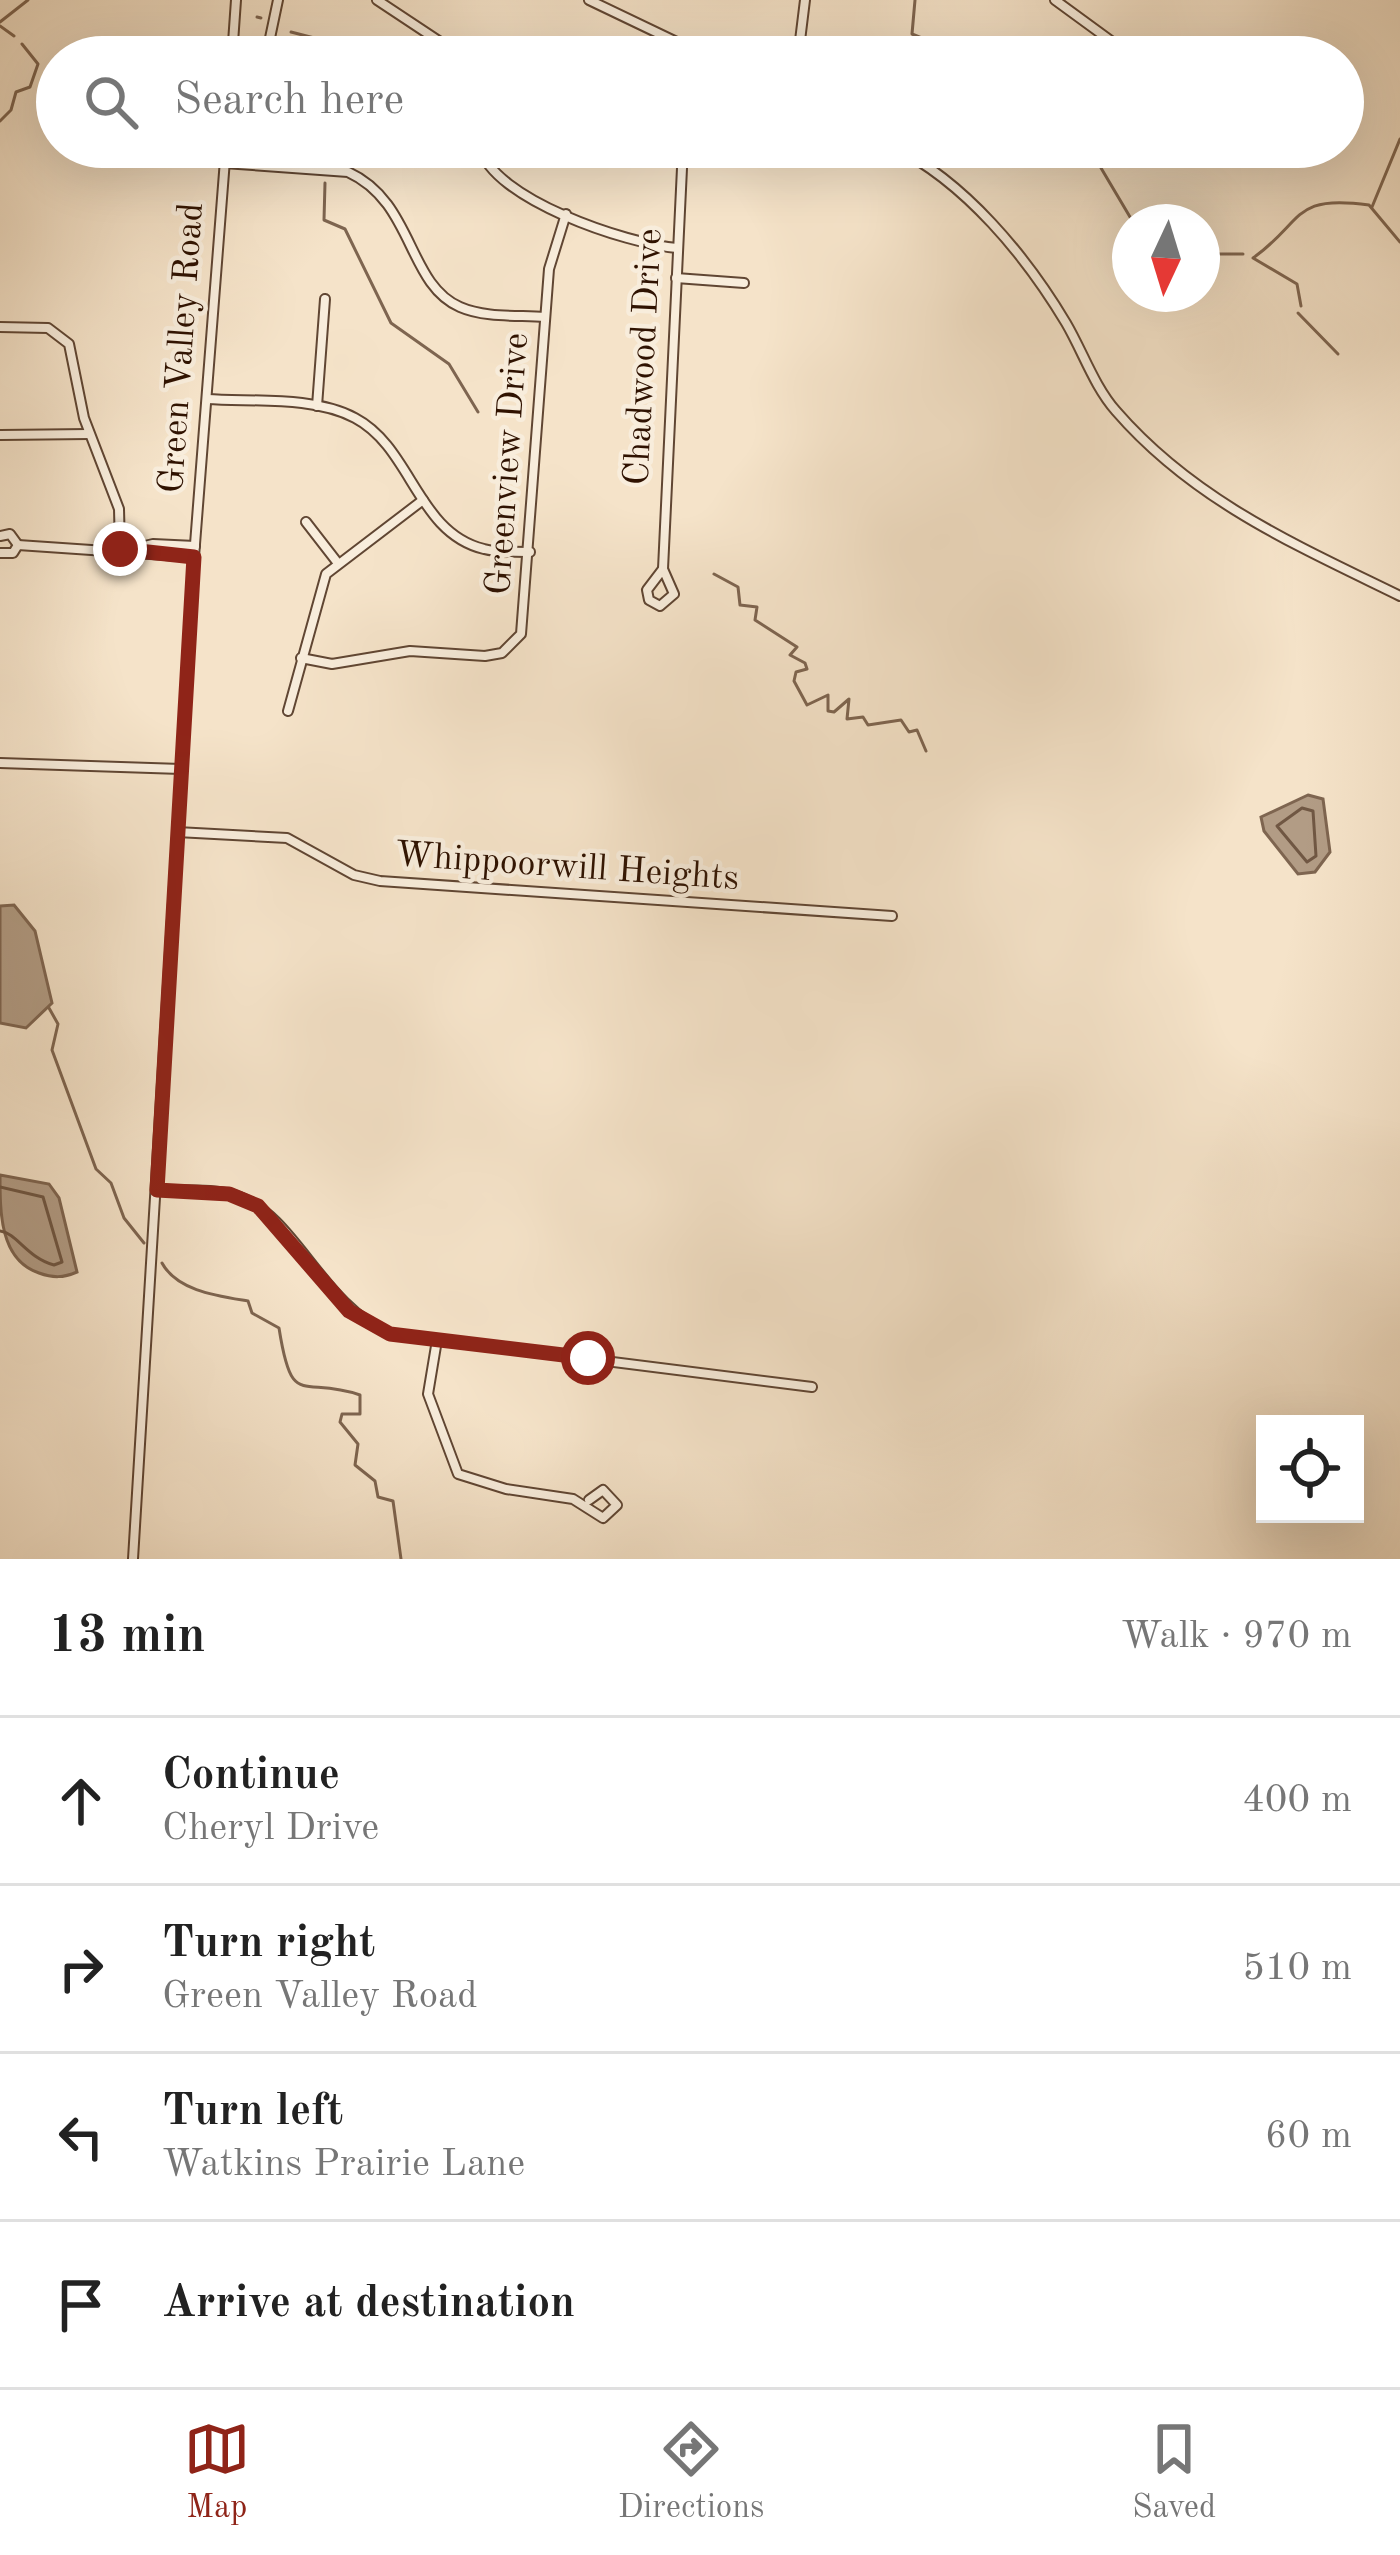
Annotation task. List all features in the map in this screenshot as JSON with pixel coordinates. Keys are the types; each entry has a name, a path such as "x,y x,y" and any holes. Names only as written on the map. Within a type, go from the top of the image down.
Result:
{"street":[{"path":"233,36 236,0"},
{"path":"270,36 278,0"},
{"path":"376,0 431,36"},
{"path":"589,0 658,36"},
{"path":"801,36 805,0"},
{"path":"1055,0 1104,36"},
{"name":"Green Valley Road","path":"133,1559 195,551 224,168"},
{"path":"293,168 348,172 386,196 442,296 476,312 545,317"},
{"path":"490,168 494,176 624,240 677,248"},
{"name":"Chadwood Drive","path":"663,569 647,590 649,600 661,606 674,595 663,569 681,168"},
{"path":"929,168 945,178 1018,258 1066,323 1113,409 1141,437 1230,512 1400,596"},
{"name":"Greenview Drive","path":"301,658 332,664 410,651 502,653 524,625 551,251 566,214"},
{"path":"676,278 744,283"},
{"path":"317,406 325,299"},
{"path":"0,327 48,328 65,338 89,434 117,501 125,549"},
{"path":"207,399 317,406 344,413 374,431 423,500 461,541 530,552"},
{"path":"1,435 89,434"},
{"path":"288,711 318,594 337,562 423,500"},
{"path":"306,522 337,562"},
{"path":"0,536 10,534 18,545"},
{"path":"18,545 195,551"},
{"path":"0,553 13,553 18,545"},
{"path":"0,763 181,769"},
{"name":"Whippoorwill Heights","path":"177,832 287,838 355,875 380,881 538,896 892,916"},
{"path":"157,1190 244,1198 258,1206 349,1311 390,1334 812,1387"},
{"path":"437,1340 428,1394 458,1474 506,1489 573,1499 603,1518 617,1504 604,1490 589,1500"}],"water":[{"path":"1308,795 1323,799 1330,852 1315,872 1298,874 1264,831 1261,817"},
{"path":"14,905 35,931 52,1003 26,1028 0,1023 0,906"},
{"path":"0,1175 49,1184 59,1198 77,1272 49,1276 16,1258 2,1219"}],"waterway":[{"path":"0,22 28,0"},
{"path":"915,0 912,34 917,36"},
{"path":"257,17 261,18"},
{"path":"0,26 14,36"},
{"path":"291,32 307,36"},
{"path":"22,44 36,62"},
{"path":"0,121 11,110 16,92 30,87 36,70"},
{"path":"1372,207 1400,139"},
{"path":"1101,168 1122,204"},
{"path":"325,183 324,220 345,229 391,323 449,364 478,412"},
{"path":"1301,306 1297,284 1253,258 1301,214 1325,203 1369,205 1400,242"},
{"path":"1220,254 1243,254"},
{"path":"1298,313 1338,354"},
{"path":"714,574 738,587 740,605 757,607 755,620 797,647 790,655 807,669 796,672 794,681 807,705 828,695 828,711 834,712 849,699 847,719 863,717 868,725 901,720 909,732 917,730 926,751"},
{"path":"49,1008 58,1024 52,1050 96,1169 111,1183 124,1218 144,1243"},
{"path":"162,1263 188,1286 248,1301 252,1313 279,1328 289,1371 302,1385 360,1395 360,1414 342,1414 340,1422 358,1444 355,1465 375,1481 378,1497 393,1501 401,1559"}],"route":[{"path":"120,549 194,557 157,1190 229,1194 258,1206 349,1311 390,1334 588,1358"}]}
